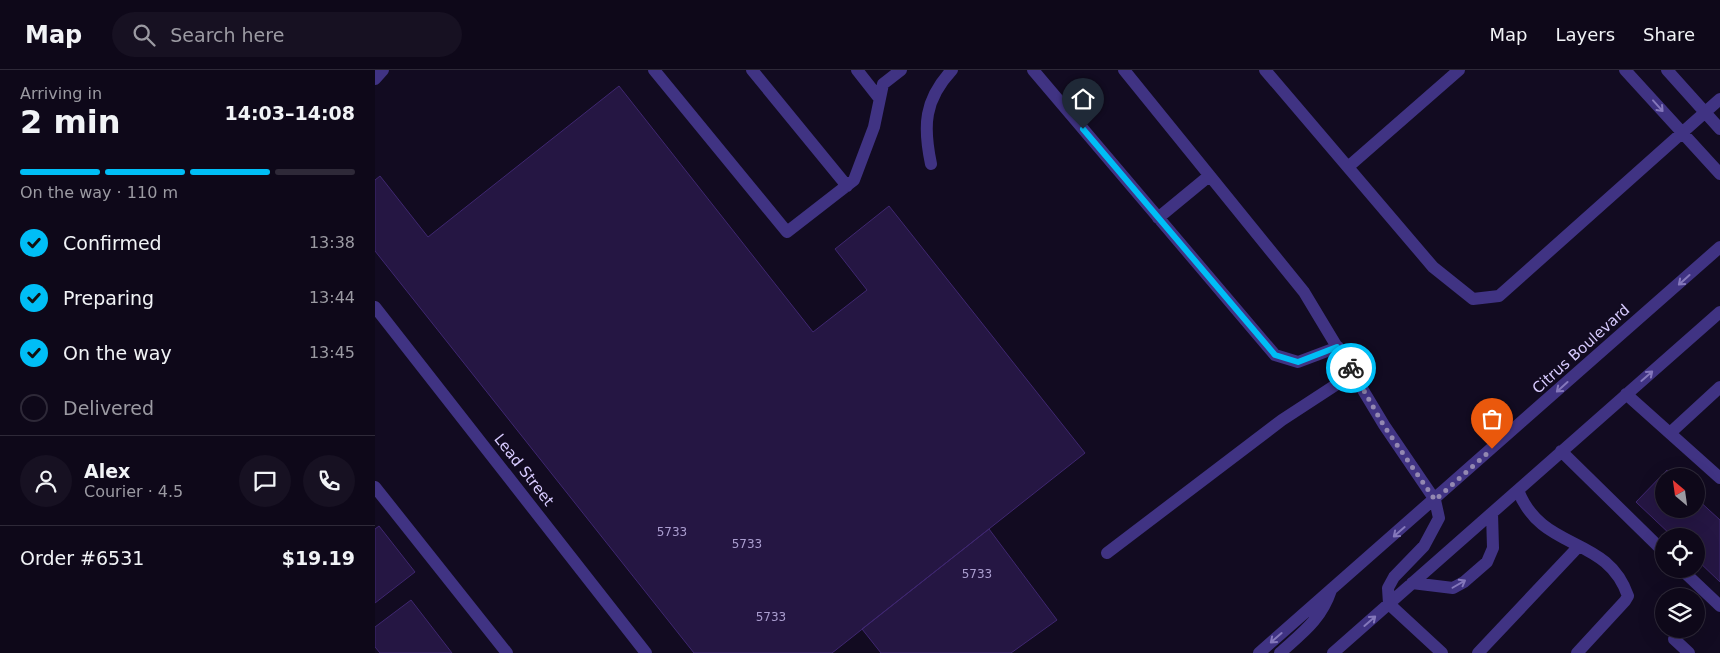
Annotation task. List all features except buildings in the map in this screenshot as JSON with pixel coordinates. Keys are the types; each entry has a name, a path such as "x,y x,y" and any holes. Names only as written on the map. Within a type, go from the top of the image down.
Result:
{"street":[{"path":"375,79 383,70"},
{"path":"654,70 787,232 854,180 874,127 883,84 901,70"},
{"path":"752,70 847,186"},
{"path":"857,70 879,98"},
{"path":"931,164 925,136 928,105 952,70"},
{"path":"1033,70 1275,355 1298,362 1337,347"},
{"path":"1124,70 1304,292 1384,426 1435,500 1439,518 1424,546 1394,576 1388,588 1389,604 1441,653"},
{"path":"1265,70 1433,267 1473,299 1499,296 1720,99"},
{"path":"1348,167 1459,70"},
{"path":"1625,70 1720,174"},
{"path":"1667,70 1720,129"},
{"path":"1158,218 1209,176"},
{"name":"Citrus Boulevard","path":"1259,653 1435,500 1720,247"},
{"name":"Lead Street","path":"375,307 646,653"},
{"path":"1333,653 1720,312"},
{"path":"1107,553 1282,420 1354,373"},
{"path":"1670,433 1720,387"},
{"path":"1626,394 1720,478"},
{"path":"1561,452 1655,543"},
{"path":"375,487 507,653"},
{"path":"1519,490 1524,504 1536,520 1560,537 1592,551 1618,574 1628,596 1577,653"},
{"path":"1412,583 1453,588 1464,582 1487,562 1493,548 1492,513"},
{"path":"1478,653 1579,546"},
{"path":"1690,578 1720,606"},
{"path":"1280,653 1317,620 1325,608 1331,590"},
{"path":"1674,639 1689,653"}],"way so far":[{"path":"1351,368 1384,426 1435,500 1492,449"}],"route":[{"path":"1083,129 1275,355 1298,362 1337,347 1351,368"}]}
